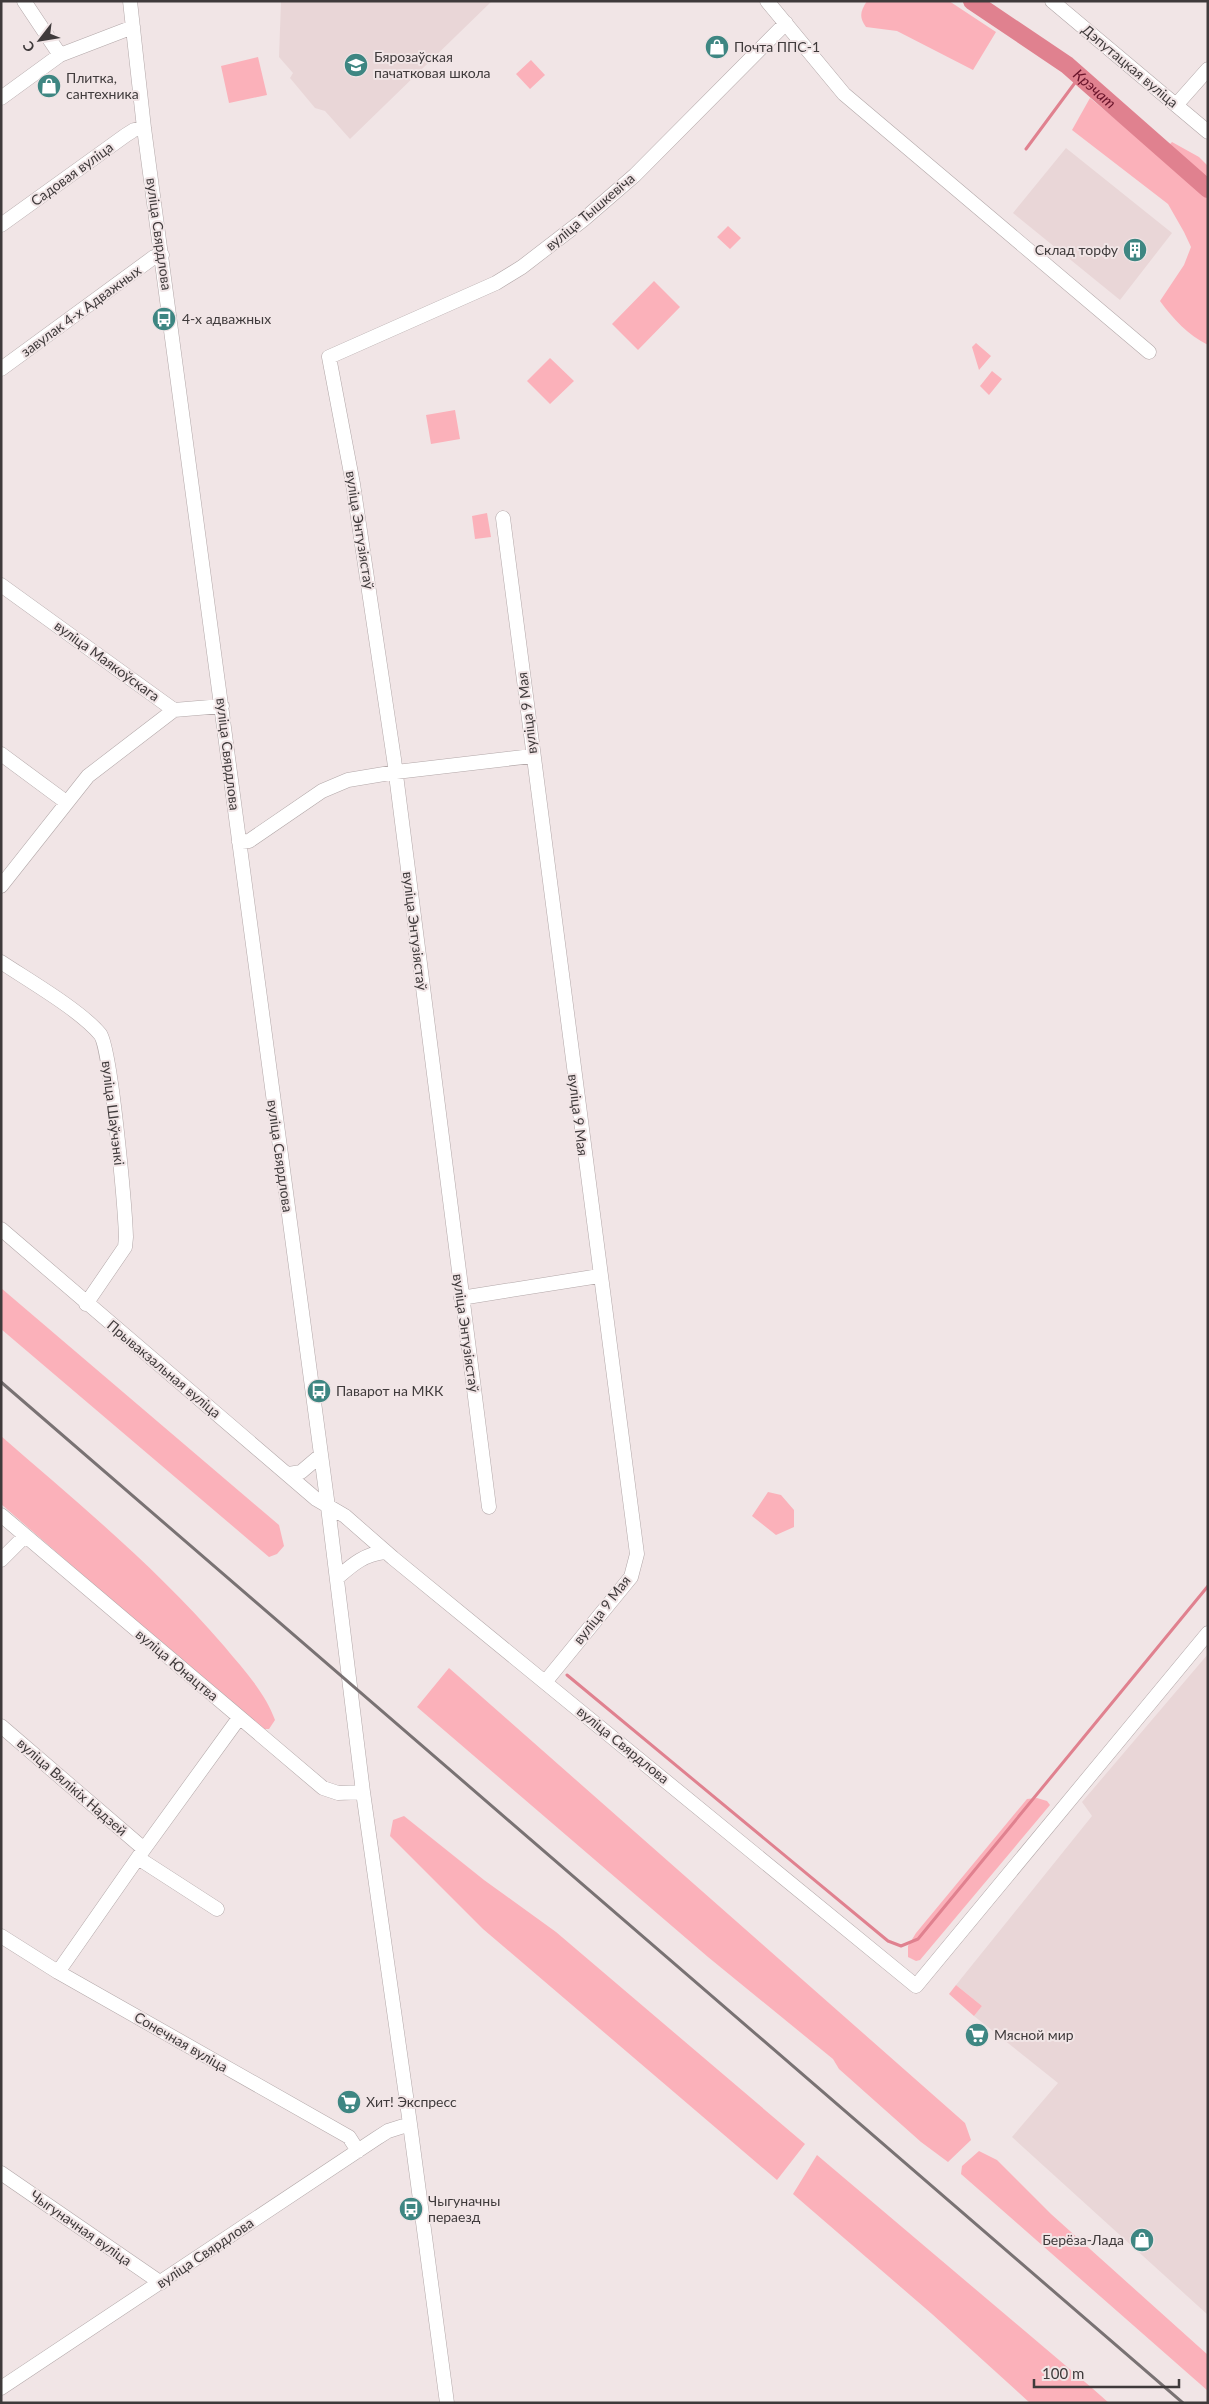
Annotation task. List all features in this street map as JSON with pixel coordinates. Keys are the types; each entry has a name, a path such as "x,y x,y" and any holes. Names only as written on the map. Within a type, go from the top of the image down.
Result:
{"street":[{"path":"24,1 60,54"},
{"name":"вуліца Свярдлова","path":"130,1 144,128 328,1507 363,1792 447,2403"},
{"path":"767,1 844,94 1149,352"},
{"name":"Дэпутацкая вуліца","path":"1052,1 1177,104 1208,132"},
{"name":"вуліца Тышкевіча","path":"329,357 496,283 522,267 583,220 635,175 786,23"},
{"path":"1,98 60,54 133,27"},
{"path":"1177,104 1208,69"},
{"name":"Садовая вуліца","path":"1,226 126,135 134,130 144,128"},
{"name":"завулак 4-х Адважных","path":"1,369 154,257 162,255"},
{"name":"вуліца Энтузіястаў","path":"329,357 353,484 396,772 461,1298 489,1507"},
{"name":"вуліца 9 Мая","path":"503,518 599,1276 637,1554 630,1577 546,1681"},
{"name":"вуліца Маякоўскага","path":"1,585 174,710 222,706"},
{"path":"1,886 88,776 174,710"},
{"path":"1,754 66,802"},
{"path":"239,842 249,841 322,791 348,780 396,772 532,756"},
{"name":"вуліца Шаўчэнкі","path":"1,962 82,1017 101,1035 108,1067 126,1237 124,1247 86,1304"},
{"name":"Прывакзальная вуліца","path":"1,1229 86,1304 328,1507"},
{"path":"461,1298 599,1276"},
{"path":"289,1474 301,1472 321,1455"},
{"name":"вуліца Свярдлова","path":"328,1507 345,1516 385,1552 546,1681 916,1986 1208,1633"},
{"name":"вуліца Юнацтва","path":"1,1515 238,1718 323,1788 338,1793 363,1792"},
{"path":"1,1560 25,1536"},
{"path":"337,1578 360,1559 370,1554 385,1552"},
{"path":"58,1972 238,1718"},
{"name":"вуліца Вялікіх Надзей","path":"1,1726 141,1853 217,1909"},
{"name":"Сонечная вуліца","path":"1,1936 58,1972 348,2137 358,2151"},
{"name":"вуліца Свярдлова","path":"1,2388 388,2131 410,2124"},
{"name":"Чыгуначная вуліца","path":"1,2173 161,2283"}],"shaded area":[{"name":"Бярозаўская пачатковая школа","path":"492,1 350,139 325,111 315,108 290,78 293,73 279,57 281,2"},
{"path":"867,1 949,1 996,32 973,70 897,31 866,27 861,14"},
{"path":"258,57 267,95 229,103 221,66"},
{"path":"531,60 545,75 530,89 516,74"},
{"path":"1090,98 1159,155 1172,142 1199,157 1208,166 1208,345 1181,326 1160,301 1184,265 1191,247 1168,204 1072,130"},
{"path":"1066,148 1172,233 1120,300 1013,213"},
{"path":"728,226 741,238 730,249 717,237"},
{"path":"654,281 680,307 638,350 612,324"},
{"path":"976,343 991,356 979,370 972,347"},
{"path":"550,358 574,381 550,404 527,381"},
{"path":"992,371 1002,379 989,395 980,386"},
{"path":"455,410 460,439 431,444 426,415"},
{"path":"487,513 491,537 475,539 472,516"},
{"path":"1,1288 279,1525 284,1546 277,1554 269,1557 1,1329"},
{"path":"1,1436 88,1511 198,1617 239,1663 259,1690 275,1720 269,1729 260,1729 1,1504"},
{"path":"768,1492 781,1495 794,1510 794,1527 776,1535 752,1516"},
{"path":"1208,1654 1208,2315 1012,2137 1058,2083 974,2016 982,2006 956,1985 1092,1816 1082,1802"},
{"path":"449,1668 965,2123 971,2140 948,2162 921,2142 839,2069 833,2059 708,1957 417,1707"},
{"path":"1037,1798 1047,1801 1050,1805 920,1960 916,1961 908,1957 908,1946 916,1933 1027,1799"},
{"path":"404,1816 484,1880 556,1932 805,2144 777,2180 483,1929 390,1836 393,1820"},
{"path":"956,1985 982,2006 974,2016 949,1994"},
{"path":"979,2151 997,2160 1051,2214 1208,2355 1208,2391 961,2174 962,2166"},
{"path":"817,2155 1109,2403 1030,2403 932,2314 793,2194"}],"waterway":[{"name":"Крэчат","path":"972,1 1067,65 1208,189"},
{"path":"1026,149 1080,76"},
{"path":"567,1675 888,1941 901,1946 918,1939 1208,1586"}],"railway":[{"path":"1,1382 1183,2403"}],"place":[{"name":"Почта ППС-1","path":"717,47"},
{"name":"Бярозаўская пачатковая школа","path":"356,65"},
{"name":"Плитка, сантехника","path":"49,86"},
{"name":"Склад торфу","path":"1135,250"},
{"name":"4-х адважных","path":"164,319"},
{"name":"Паварот на МКК","path":"319,1391"},
{"name":"Мясной мир","path":"977,2035"},
{"name":"Хит! Экспресс","path":"349,2102"},
{"name":"Чыгуначны пераезд","path":"411,2209"},
{"name":"Берёза-Лада","path":"1142,2240"}]}
